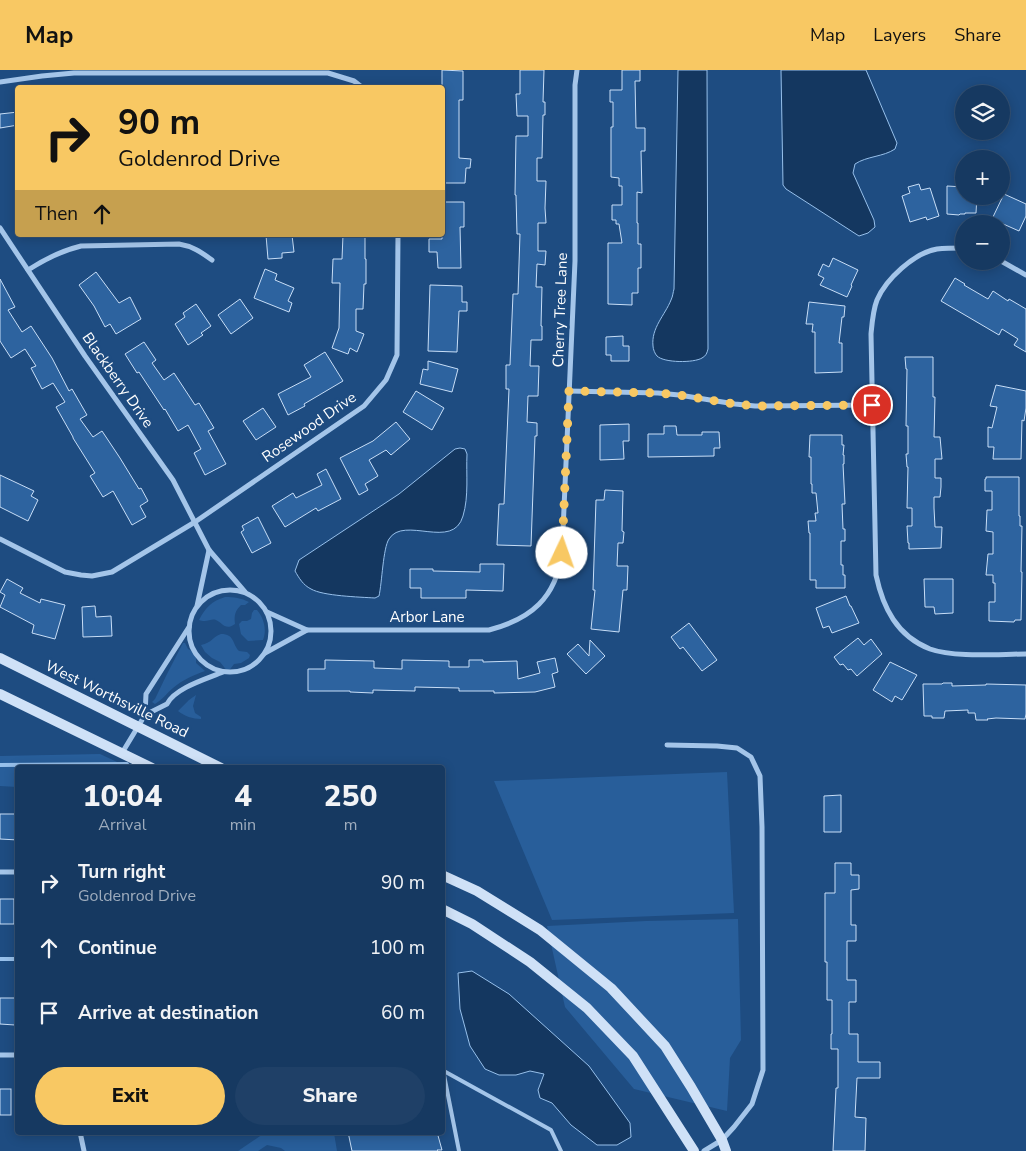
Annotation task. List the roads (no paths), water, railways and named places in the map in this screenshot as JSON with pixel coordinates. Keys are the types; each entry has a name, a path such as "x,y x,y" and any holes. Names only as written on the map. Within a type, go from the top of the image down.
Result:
{"main road":[{"name":"West Worthsville Road","path":"0,658 215,765"},
{"path":"0,694 146,765"},
{"path":"445,876 476,891 540,930 611,988 665,1046 691,1086 722,1140 726,1151"},
{"path":"445,910 472,924 530,962 587,1008 633,1056 694,1151"}],"street":[{"name":"Cherry Tree Lane","path":"538,604 551,590 560,565 575,261 576,70"},
{"path":"0,82 74,72 328,72 354,81 359,85"},
{"name":"Blackberry Drive","path":"0,228 85,356 173,480 209,550 245,592 254,597 267,612"},
{"name":"Rosewood Drive","path":"0,539 65,572 81,576 92,576 112,572 195,522 364,406 386,380 397,355 398,237"},
{"path":"28,270 44,259 70,248 81,246 179,244 199,250 212,260"},
{"path":"955,248 935,249 918,257 902,268 887,283 877,300 872,318 876,575 880,593 887,610 898,627 930,648 960,654 1026,654"},
{"path":"1010,266 1026,275"},
{"path":"569,391 665,394 756,406 872,405"},
{"path":"122,753 145,715 146,694 189,626 197,606 209,550"},
{"path":"197,606 206,597 218,591 245,592"},
{"name":"Arbor Lane","path":"267,612 308,630 489,630 522,618 538,604"},
{"path":"189,626 189,639 201,661 211,668 223,672 235,672 247,669 265,653 270,640 271,625 267,612"},
{"name":"Arbor Lane","path":"265,653 308,630"},
{"path":"145,715 167,704 179,691 223,672"},
{"path":"668,745 737,748 751,757 760,776 764,1070 752,1104 722,1140 704,1151"},
{"path":"0,872 15,872"},
{"path":"0,1055 15,1055"},
{"path":"81,1135 84,1151"}],"lane":[{"path":"445,1070 551,1130 561,1151"},
{"path":"445,1079 459,1151"}],"waterway":[{"path":"0,765 127,764"},
{"path":"0,959 15,959"}]}
